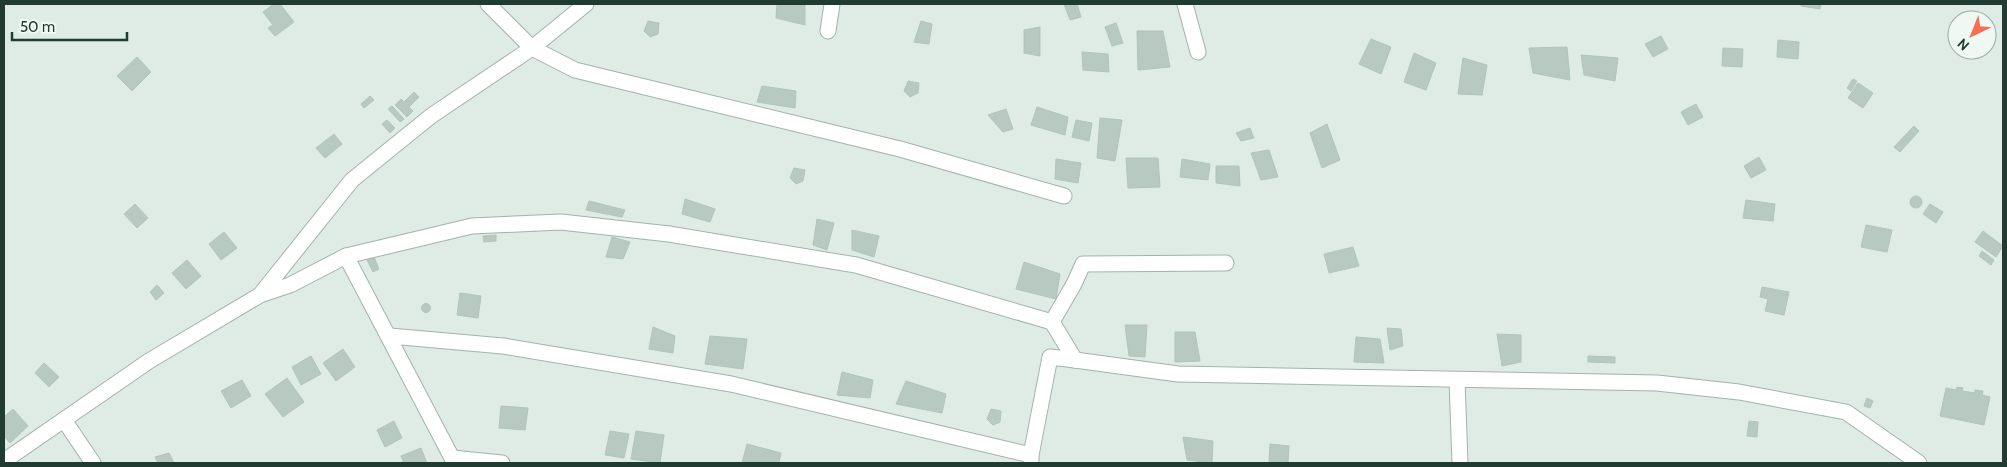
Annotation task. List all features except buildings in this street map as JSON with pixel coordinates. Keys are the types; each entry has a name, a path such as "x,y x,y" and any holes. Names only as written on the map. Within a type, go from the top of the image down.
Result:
{"street":[{"path":"488,4 532,48 575,70 900,149 1064,196"},
{"path":"260,295 352,180 431,116 532,48 586,4"},
{"path":"828,31 832,4"},
{"path":"1186,4 1198,52"},
{"path":"4,461 149,361 260,295 290,285 346,256 472,226 560,222 669,234 856,265 1052,322 1075,360"},
{"path":"346,256 390,336 452,458 502,463"},
{"path":"1052,322 1083,264 1226,263"},
{"path":"390,336 503,346 730,384 1031,459 1050,357 1178,374 1657,383 1748,394 1846,412 1918,463"},
{"path":"1457,380 1460,463"},
{"path":"64,420 93,463"}]}
